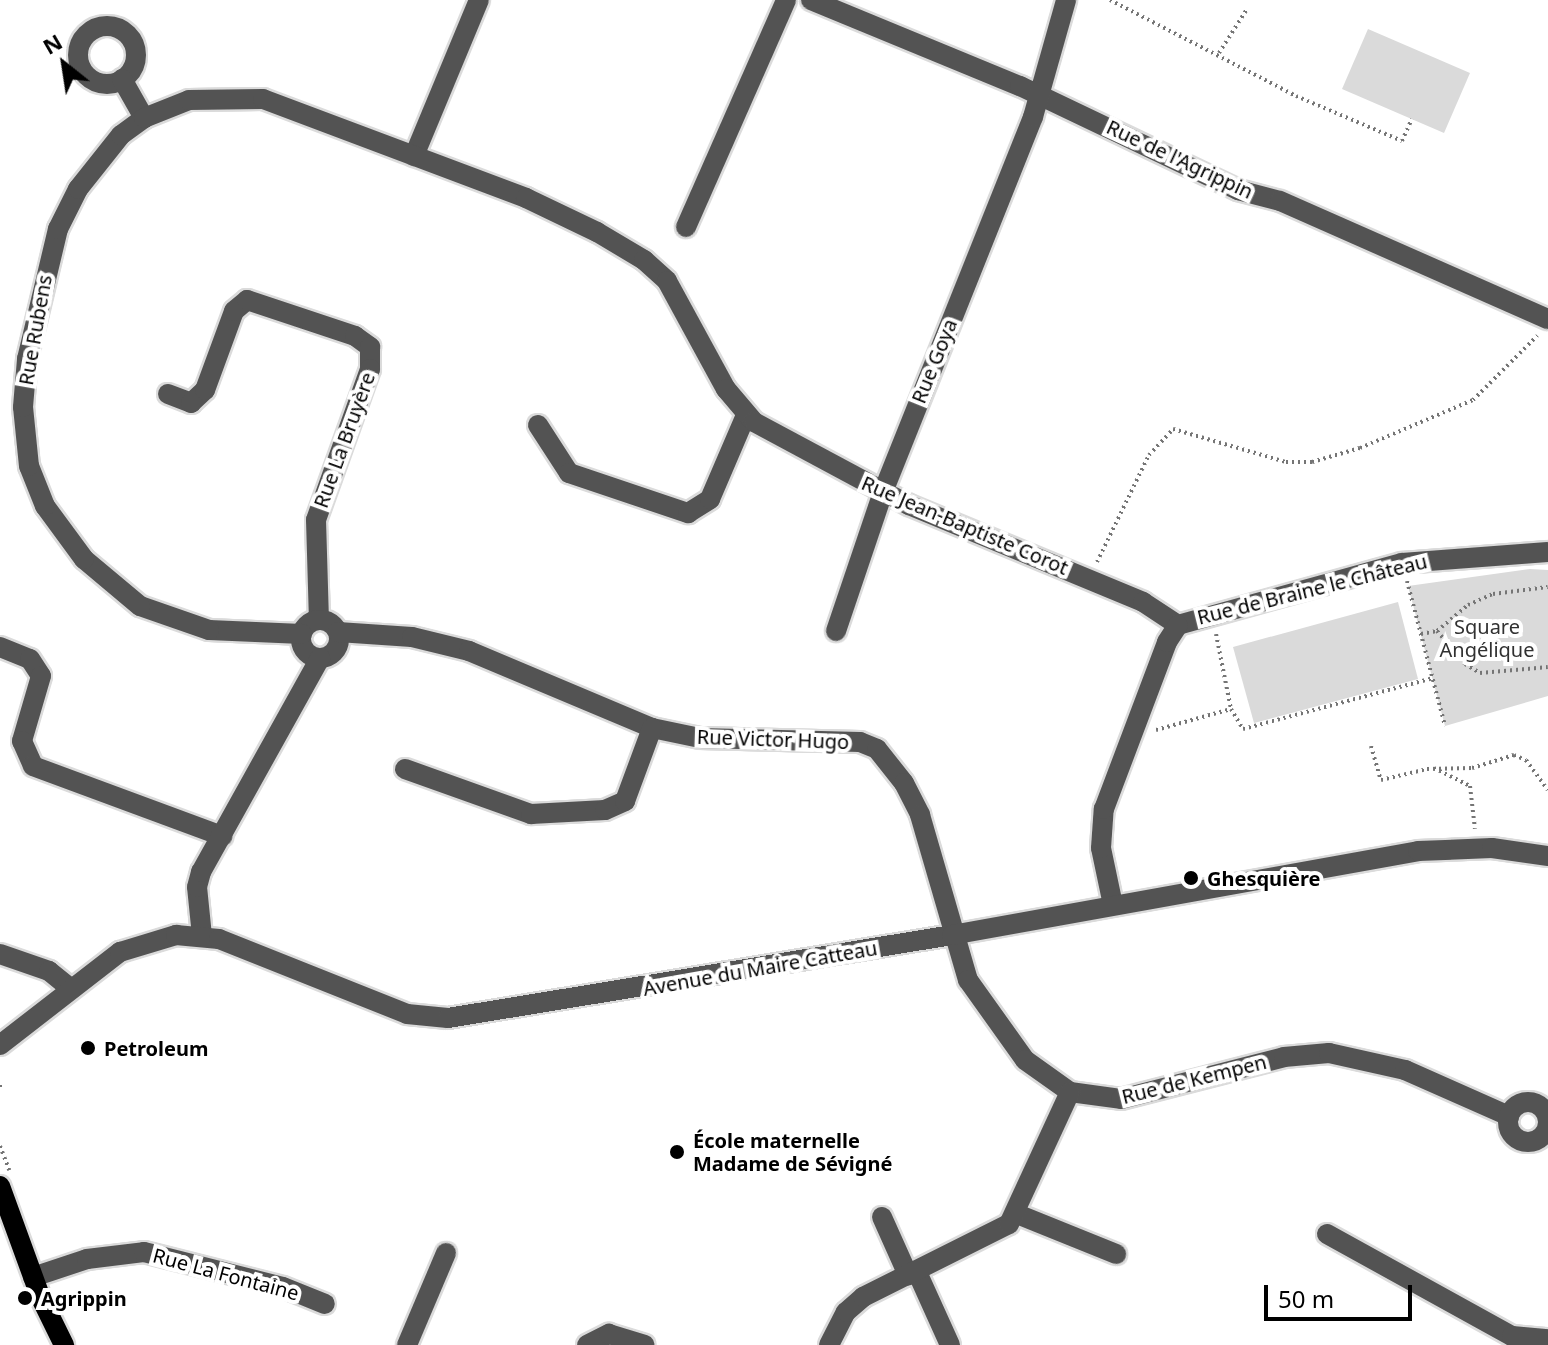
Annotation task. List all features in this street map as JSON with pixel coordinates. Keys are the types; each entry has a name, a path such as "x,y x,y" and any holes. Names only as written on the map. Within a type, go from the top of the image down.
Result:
{"main road":[{"path":"0,1186 3,1202 33,1277 64,1345"}],"street":[{"path":"414,156 479,0"},
{"path":"686,227 786,0"},
{"name":"Rue de l'Agrippin","path":"811,0 1039,94 1238,190 1280,201 1543,327"},
{"name":"Rue Goya","path":"836,631 883,492 1039,94 1066,0"},
{"path":"122,79 144,118"},
{"name":"Rue Rubens","path":"302,634 209,630 140,606 84,559 32,481 24,429 24,385 52,245 92,167 144,118 189,100 245,96 526,198"},
{"name":"Rue Jean-Baptiste Corot","path":"526,198 656,269 746,415 883,492 1089,578"},
{"name":"Rue La Bruyère","path":"168,394 191,403 205,390 234,311 247,300 341,331 370,347 370,369 316,520 319,620"},
{"path":"538,425 569,473 688,513 710,499 746,415"},
{"name":"Rue de Braine le Château","path":"1089,578 1143,602 1178,625 1212,613 1402,563 1548,552"},
{"path":"202,936 198,879 320,658 335,651 338,632 319,620 302,634 304,649 320,658"},
{"path":"1113,905 1101,848 1102,820 1130,736 1178,625"},
{"name":"Rue Victor Hugo","path":"338,632 390,634 469,651 652,728 700,738 860,742 877,749 904,783 920,815 952,935"},
{"path":"0,647 30,659 41,676 22,741 33,766 222,836"},
{"path":"405,769 542,816 605,810 625,801 652,728"},
{"name":"Avenue du Maire Catteau","path":"3,1040 132,946 162,937 202,936 407,1014 448,1018 952,935 1407,853 1475,847 1548,856"},
{"name":"Rue de Kempen","path":"952,935 968,980 993,1020 1025,1060 1070,1092 1121,1099 1270,1060 1329,1053 1405,1070 1509,1116"},
{"path":"0,954 49,971 71,989"},
{"path":"829,1345 854,1304 912,1273 988,1239 1017,1214 1070,1092"},
{"name":"Rue de Kempen","path":"1524,1102 1545,1106 1548,1125 1542,1146 1517,1139 1509,1129 1509,1116 1524,1102"},
{"path":"1017,1214 1116,1254"},
{"path":"882,1217 950,1345"},
{"path":"1327,1234 1512,1336 1548,1339"},
{"name":"Rue La Fontaine","path":"33,1277 87,1259 144,1252 283,1287 325,1304"},
{"path":"407,1345 446,1253"},
{"path":"587,1345 609,1334 644,1345"}],"path":[{"path":"1110,0 1219,53 1296,96 1402,141 1412,119"},
{"path":"1219,53 1247,9"},
{"path":"1089,578 1149,455 1173,429 1286,462 1312,462 1360,448 1473,400 1543,327"},
{"path":"1402,563 1445,726"},
{"path":"1421,634 1437,631 1468,605 1493,594 1548,587"},
{"path":"1212,613 1231,709 1243,729 1433,678"},
{"path":"1437,631 1465,664 1480,673 1548,667"},
{"path":"1130,736 1231,709"},
{"path":"1371,746 1381,780 1434,768 1472,768 1514,755 1526,760 1548,790"},
{"path":"1434,768 1470,786 1475,847"}],"green space":[{"path":"1368,29 1470,73 1444,133 1342,89"},
{"name":"Square Angélique","path":"1530,569 1548,570 1548,696 1445,726 1408,586"},
{"path":"1398,602 1418,679 1254,723 1233,647"}],"place":[{"name":"Ghesquière","path":"1191,878"},
{"name":"Petroleum","path":"88,1048"},
{"name":"École maternelle Madame de Sévigné","path":"677,1152"},
{"name":"Agrippin","path":"25,1298"}]}
